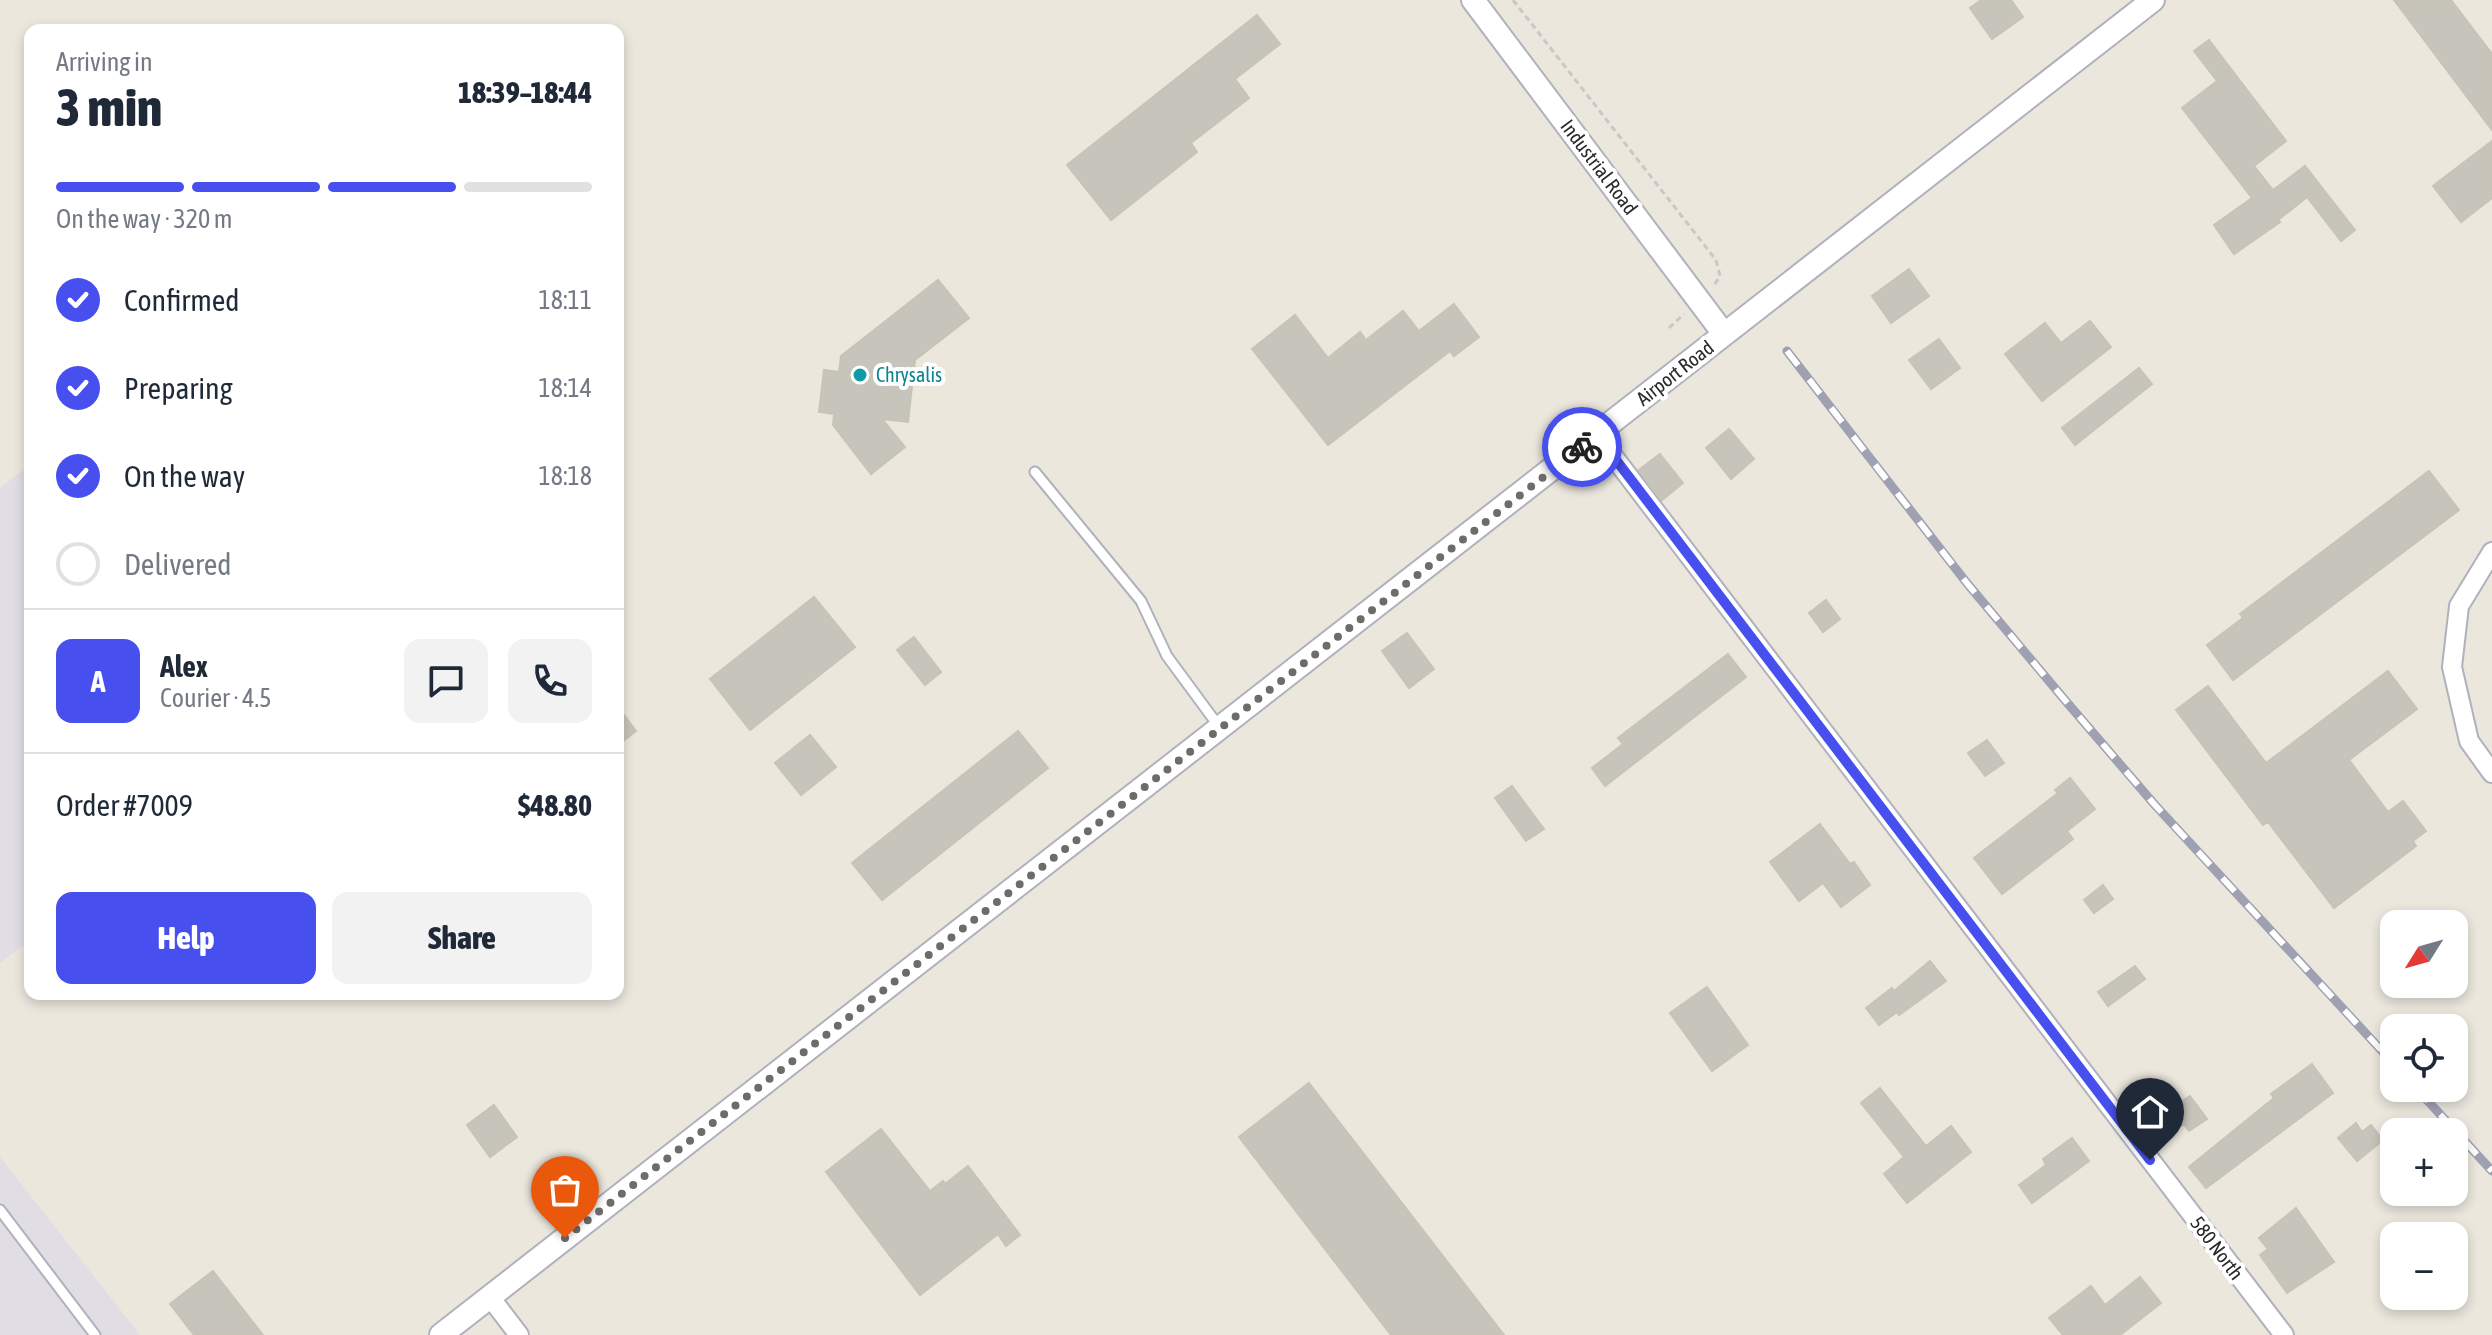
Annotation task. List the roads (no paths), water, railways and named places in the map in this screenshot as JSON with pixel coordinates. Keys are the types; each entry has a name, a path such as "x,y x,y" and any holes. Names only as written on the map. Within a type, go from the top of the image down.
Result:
{"street":[{"name":"Industrial Road","path":"1473,0 1724,334"},
{"name":"Airport Road","path":"441,1335 2153,0"},
{"name":"580 North","path":"1597,435 2284,1335"},
{"path":"2492,552 2459,606 2452,667 2469,741 2492,773"},
{"path":"490,1297 519,1335"}],"lane":[{"path":"1035,472 1141,601 1167,656 1220,728"},
{"path":"0,1210 95,1335"}],"railway":[{"path":"1787,351 1966,582 2064,699 2155,805 2380,1049"},
{"path":"2429,1102 2492,1171"}],"place":[{"name":"Chrysalis","path":"860,375"}]}
